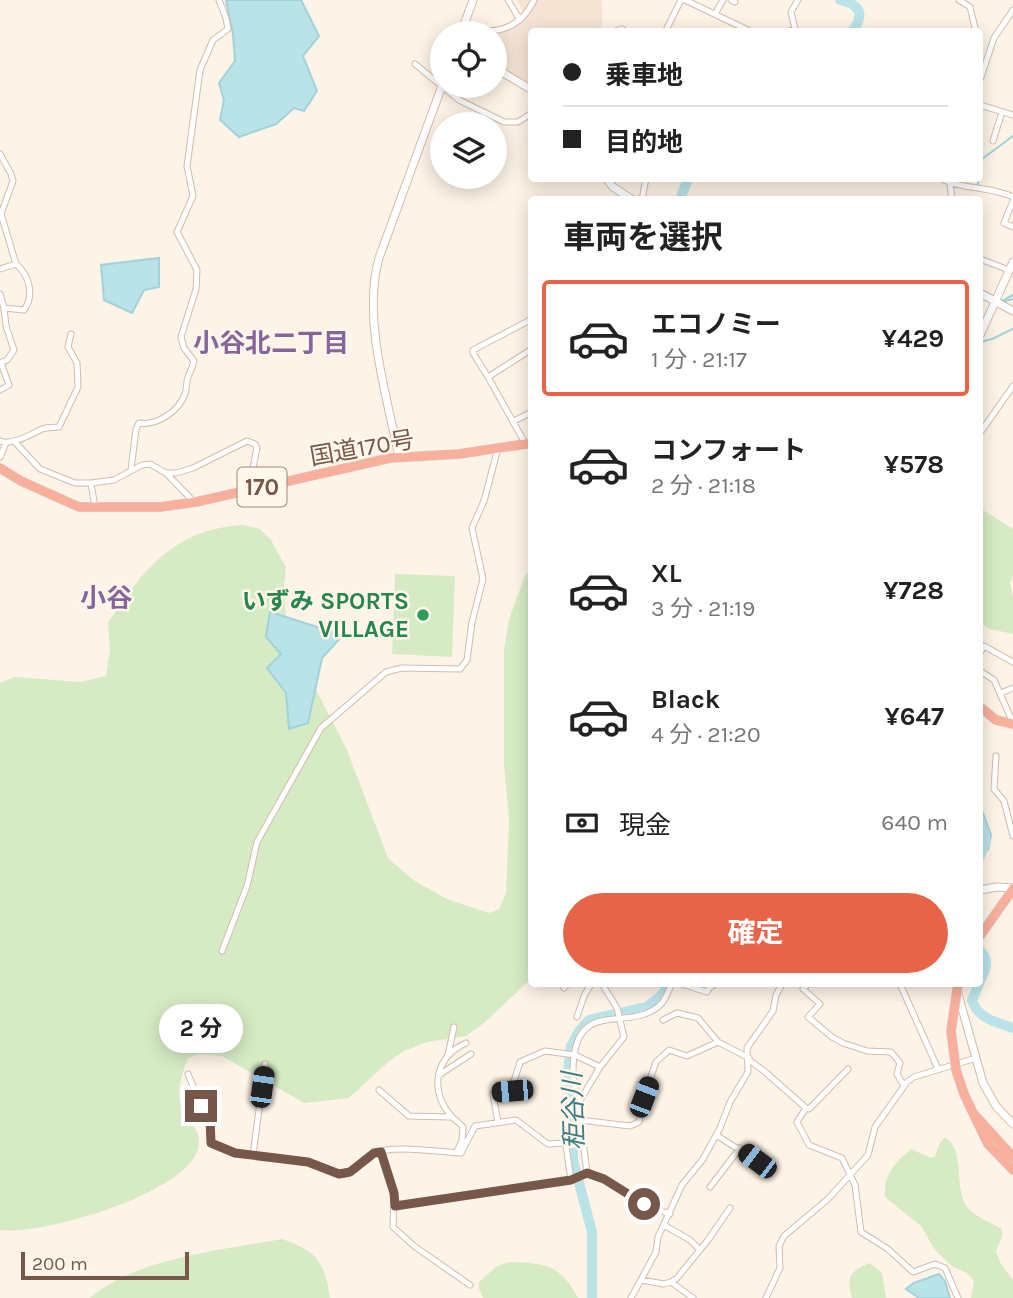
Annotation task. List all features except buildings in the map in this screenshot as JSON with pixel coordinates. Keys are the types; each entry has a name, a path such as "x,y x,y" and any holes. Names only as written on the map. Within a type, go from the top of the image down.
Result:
{"highway":[{"name":"国道170号","path":"0,468 71,505 95,509 160,507 399,457 459,454 528,443"},
{"path":"983,709 996,720 1013,724"},
{"path":"983,932 1013,888"},
{"path":"956,987 951,1031 956,1070 964,1094 988,1144 1013,1170"},
{"path":"973,1114 1013,1157"}],"main road":[{"path":"466,21 474,0"},
{"path":"507,75 528,88"},
{"path":"399,457 372,316 373,284 379,258 437,98"},
{"path":"610,182 627,196"},
{"path":"983,328 1011,266"},
{"path":"983,295 1013,311"},
{"path":"983,889 1013,888"},
{"path":"957,987 983,1083 996,1106 1013,1124"}],"street":[{"path":"131,470 139,423 146,424 176,410 186,394 187,381 194,365 181,337 196,289 197,270 177,232 193,196 187,166 200,70 213,40 228,29 219,0"},
{"path":"508,0 520,20"},
{"path":"507,26 526,15 534,0"},
{"path":"667,28 683,0 743,28"},
{"path":"715,15 723,0"},
{"path":"794,28 791,12 798,0"},
{"path":"959,0 970,7 975,28"},
{"path":"983,65 994,38 1013,10"},
{"path":"415,64 430,76"},
{"path":"460,98 504,122 518,122 528,116"},
{"path":"983,106 1013,115"},
{"path":"993,141 1002,112"},
{"path":"0,155 13,181 1,212 16,264 26,275 29,286 28,305 24,310 4,308"},
{"path":"956,182 999,191 1013,199 1004,223 1013,227"},
{"path":"983,259 1011,266"},
{"path":"0,269 16,264"},
{"path":"0,297 14,350 7,360 0,363 9,385 0,390"},
{"path":"528,320 473,350 528,443"},
{"path":"0,457 3,442 15,442 25,435 35,434 43,428 59,427 62,423 78,387 77,363 68,347 71,334"},
{"path":"488,377 528,352"},
{"path":"983,429 1013,386"},
{"path":"514,421 528,414"},
{"path":"166,473 176,474 193,468 247,441 255,444 257,448 251,468 253,489"},
{"path":"15,442 40,469 75,483 114,480 142,465 150,464 166,473 194,502"},
{"path":"222,951 247,886 257,842 321,728 386,672 402,668 460,669 467,660 472,622 483,579 472,528 484,501 498,447"},
{"path":"91,483 95,509"},
{"path":"983,648 1013,662"},
{"path":"983,673 994,680 1013,724"},
{"path":"1001,693 1013,688"},
{"path":"996,756 994,789 1004,801 1013,836"},
{"path":"577,1017 589,987"},
{"path":"578,1104 600,1067 624,1037 617,1008 604,987"},
{"path":"587,1173 573,1072 580,1037 588,1026 601,1020 641,1014 654,1008 662,1003 670,987"},
{"path":"691,987 707,992 712,987"},
{"path":"631,1298 656,1252 658,1237 682,1185 703,1159 730,1102 748,1072 747,1048 773,1011 780,987"},
{"path":"805,987 803,989 820,1004 808,1017 843,1043 867,1051 895,1054 900,1063 897,1074 904,1086"},
{"path":"901,987 938,1069"},
{"path":"663,1020 677,1013 698,1018 718,1042 749,1059 806,1108"},
{"path":"447,1057 454,1027"},
{"path":"580,1120 630,1126 639,1122 644,1097 658,1058 669,1050 687,1056 718,1042"},
{"path":"456,1153 464,1133 461,1123 452,1117 437,1093 439,1068 458,1047 467,1043"},
{"path":"498,1123 493,1094 512,1091 520,1062 545,1051 575,1055 600,1067"},
{"path":"439,1075 471,1054"},
{"path":"766,1298 780,1268 779,1246 784,1236 828,1199 868,1154 875,1127 904,1086 914,1077 976,1058"},
{"path":"253,1155 265,1064"},
{"path":"848,1069 806,1108 797,1122 810,1145 842,1158 855,1185 861,1233 888,1249 913,1272 935,1264 945,1268 958,1298"},
{"path":"188,1074 201,1106 210,1118 211,1143 235,1153 308,1162 339,1174 350,1172 374,1153 404,1149 461,1153 475,1126 516,1120 548,1144 563,1143 566,1146 572,1180"},
{"path":"379,1090 409,1116 452,1117"},
{"path":"716,1135 757,1161"},
{"path":"710,1187 740,1148"},
{"path":"381,1152 394,1193 393,1227 470,1284"},
{"path":"395,1206 572,1180 587,1173 604,1179 653,1208 670,1214"},
{"path":"641,1280 664,1284 677,1278 730,1208"},
{"path":"664,1224 690,1240 700,1250"},
{"path":"671,1282 694,1298"}],"shaded area":[{"path":"517,0 602,0 602,28 528,28 528,85 507,72 507,29 525,17"}],"green space":[{"path":"983,510 1013,529 1013,575 1010,583 1013,597 1013,634 983,625"},
{"path":"243,525 260,529 271,540 286,567 286,620 305,668 347,750 388,858 413,880 447,899 489,913 499,909 506,893 509,819 504,765 504,651 509,619 528,573 528,982 466,1036 427,1042 404,1051 349,1098 304,1103 222,1056 200,1054 188,1058 179,1094 181,1105 196,1131 199,1142 188,1166 141,1196 110,1209 46,1226 0,1230 0,683 15,677 81,682 106,676 110,650 108,623 134,586 163,556 179,544 219,528"},
{"name":"いずみ SPORTS VILLAGE","path":"395,574 455,576 452,657 392,654"},
{"path":"945,1137 956,1152 964,1201 976,1215 1002,1229 1002,1237 996,1251 1001,1264 1013,1280 1013,1298 971,1298 974,1281 967,1273 953,1267 935,1250 921,1226 885,1197 888,1175 900,1159 911,1149 931,1158 935,1156"},
{"path":"282,1239 303,1248 317,1259 325,1275 330,1298 90,1298 110,1284 156,1264"},
{"path":"509,1262 542,1265 558,1272 578,1298 483,1298 479,1282 497,1266"},
{"path":"870,1263 882,1273 886,1298 852,1298 849,1285 851,1276"}],"water":[{"path":"226,0 301,0 319,36 303,56 317,91 304,111 294,108 276,124 239,137 220,120 224,100 219,83 235,61"},
{"path":"159,258 159,287 144,290 132,313 104,300 101,265"},
{"path":"270,612 343,635 322,658 308,723 289,729 286,693 267,668 281,654 266,637"},
{"path":"939,1274 945,1281 950,1298 919,1298 906,1289 914,1283"}],"waterway":[{"path":"840,0 853,5 859,11 859,20 854,28"},
{"path":"983,158 1013,136"},
{"path":"681,196 687,182"},
{"path":"1002,301 1013,295"},
{"path":"1002,302 1013,299"},
{"path":"983,341 1013,329"},
{"path":"983,813 991,835 988,850 984,850"},
{"path":"983,830 986,841 983,848"},
{"path":"983,955 986,965 983,975"},
{"name":"秬谷川","path":"592,1298 592,1232 573,1160 574,1113 568,1070 571,1046 589,1020 647,1007 661,996 667,987"},
{"path":"978,987 972,1000 979,1012 988,1019 1013,1028"}],"place":[{"name":"いずみ SPORTS VILLAGE","path":"423,615"}],"district":[{"name":"小谷北二丁目","path":"271,343"},
{"name":"小谷","path":"106,598"}],"route":[{"path":"201,1106 210,1118 211,1143 235,1153 308,1162 339,1174 346,1174 374,1153 381,1152 394,1193 395,1206 571,1180 587,1173 619,1187 644,1204"}]}
